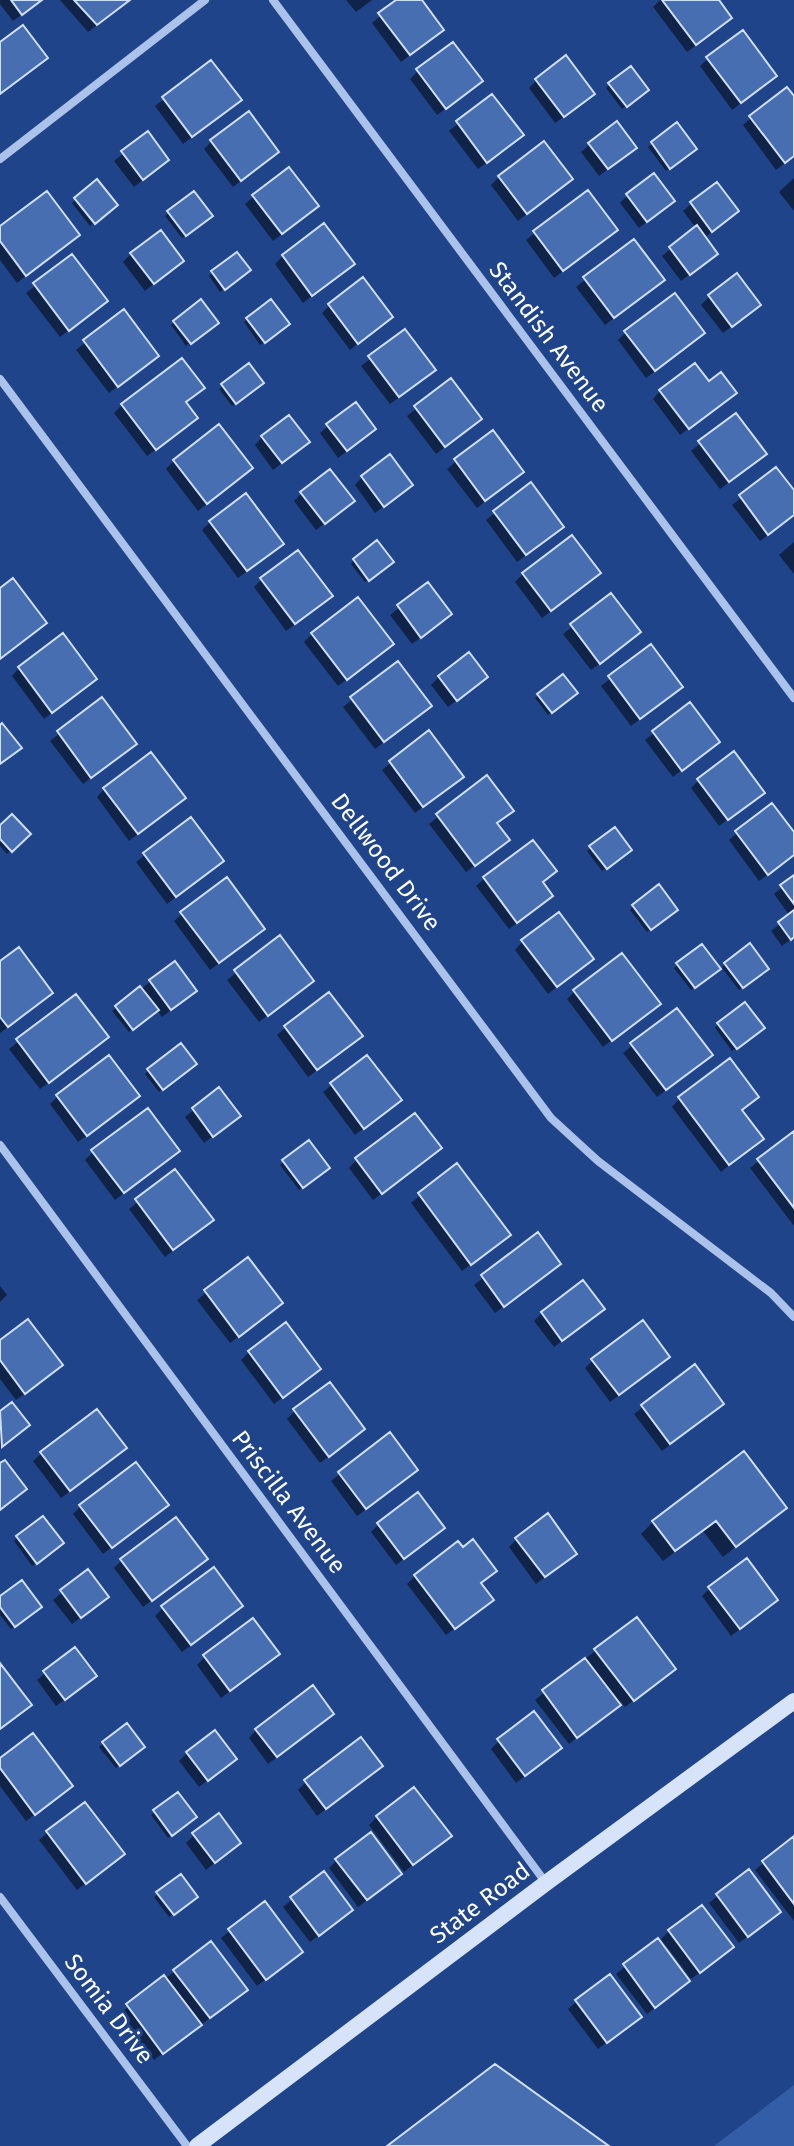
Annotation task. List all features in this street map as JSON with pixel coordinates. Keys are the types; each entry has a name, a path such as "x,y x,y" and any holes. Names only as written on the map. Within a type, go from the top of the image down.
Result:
{"main road":[{"name":"State Road","path":"197,2146 794,1701"}],"street":[{"path":"0,159 205,0"},
{"name":"Standish Avenue","path":"273,0 794,698"},
{"name":"Dellwood Drive","path":"0,379 551,1118 598,1161 771,1293 794,1317"},
{"name":"Priscilla Avenue","path":"0,1145 546,1883"},
{"name":"Somia Drive","path":"0,1897 187,2146"}],"shaded area":[{"path":"794,2085 794,2146 714,2146"}],"building":[{"path":"11,0 42,0 22,15"},
{"path":"74,0 130,0 97,25"},
{"path":"396,0 422,0 444,30 410,55 378,13"},
{"path":"662,0 719,0 732,18 696,45"},
{"path":"23,25 48,58 0,94 0,42"},
{"path":"743,30 777,76 741,103 706,57"},
{"path":"453,42 483,81 446,109 416,69"},
{"path":"566,55 595,94 564,117 535,79"},
{"path":"211,60 242,100 192,137 162,97"},
{"path":"631,66 649,90 627,107 608,83"},
{"path":"787,87 794,96 794,156 785,163 749,116"},
{"path":"492,94 524,135 487,163 456,121"},
{"path":"249,111 279,152 241,181 210,140"},
{"path":"617,121 637,148 608,169 588,143"},
{"path":"677,122 697,149 670,169 651,142"},
{"path":"148,131 169,160 143,180 121,151"},
{"path":"544,141 573,179 527,214 498,176"},
{"path":"289,167 319,206 282,234 252,195"},
{"path":"654,173 675,201 647,222 626,194"},
{"path":"97,179 118,205 95,224 74,198"},
{"path":"717,182 739,211 712,232 690,202"},
{"path":"588,190 618,230 563,271 533,231"},
{"path":"47,191 80,235 26,276 0,241 0,226"},
{"path":"194,191 213,216 186,236 167,211"},
{"path":"324,223 355,264 312,296 282,255"},
{"path":"697,225 718,254 690,275 669,247"},
{"path":"161,230 184,261 154,284 130,253"},
{"path":"634,239 665,280 614,318 583,277"},
{"path":"237,252 251,270 225,290 211,271"},
{"path":"72,254 108,301 69,331 33,283"},
{"path":"737,273 761,305 732,327 708,295"},
{"path":"363,277 393,317 358,344 328,304"},
{"path":"675,293 705,333 655,371 624,331"},
{"path":"201,299 219,323 191,344 173,321"},
{"path":"271,299 290,324 265,343 246,318"},
{"path":"124,309 159,356 118,387 83,340"},
{"path":"405,329 436,370 399,397 368,356"},
{"path":"182,358 205,388 186,402 198,418 156,450 121,404"},
{"path":"249,363 264,383 236,404 221,384"},
{"path":"695,363 709,381 721,372 737,393 689,429 659,390"},
{"path":"451,378 482,419 445,447 414,406"},
{"path":"356,402 376,429 347,451 326,424"},
{"path":"736,413 767,454 729,482 698,441"},
{"path":"289,415 310,442 282,463 261,436"},
{"path":"219,424 253,468 207,504 173,460"},
{"path":"493,430 524,472 485,501 454,459"},
{"path":"390,454 413,485 384,507 361,476"},
{"path":"776,467 794,490 794,515 768,535 739,495"},
{"path":"330,469 355,501 325,524 300,492"},
{"path":"531,482 564,527 526,555 493,511"},
{"path":"246,493 284,544 247,571 209,521"},
{"path":"572,535 601,573 551,611 522,573"},
{"path":"377,540 394,562 369,581 353,559"},
{"path":"298,550 333,596 295,624 260,578"},
{"path":"13,578 47,623 0,659 0,588"},
{"path":"428,582 452,614 421,638 397,605"},
{"path":"611,593 641,632 600,664 570,624"},
{"path":"358,597 394,644 347,680 311,633"},
{"path":"63,633 97,679 52,713 18,667"},
{"path":"651,644 683,687 640,719 608,676"},
{"path":"469,652 488,677 457,701 438,676"},
{"path":"398,661 432,706 384,742 350,697"},
{"path":"563,674 578,693 552,713 537,694"},
{"path":"102,697 137,744 91,778 57,731"},
{"path":"690,702 720,742 682,771 652,731"},
{"path":"2,723 22,748 0,764 0,725"},
{"path":"429,730 464,777 423,807 389,761"},
{"path":"734,751 765,793 728,820 697,779"},
{"path":"151,752 186,798 138,834 103,788"},
{"path":"487,775 514,811 497,823 510,840 475,866 436,814"},
{"path":"772,803 794,832 794,855 768,875 735,831"},
{"path":"12,814 31,834 12,852 0,839 0,825"},
{"path":"191,817 224,861 176,897 143,853"},
{"path":"615,827 632,850 607,869 589,846"},
{"path":"533,840 557,871 543,882 553,896 517,923 483,877"},
{"path":"794,875 794,904 780,885"},
{"path":"227,877 265,929 219,963 180,912"},
{"path":"659,884 678,910 651,930 632,905"},
{"path":"794,910 794,937 791,940 778,922"},
{"path":"559,912 594,959 557,987 521,940"},
{"path":"280,935 314,981 268,1016 234,970"},
{"path":"750,943 769,969 743,988 724,963"},
{"path":"702,944 721,969 695,988 676,963"},
{"path":"19,947 53,993 8,1027 0,1017 0,961"},
{"path":"622,953 661,1004 612,1041 573,990"},
{"path":"175,961 197,991 171,1010 149,980"},
{"path":"140,986 159,1010 133,1030 115,1006"},
{"path":"329,992 363,1036 317,1070 284,1026"},
{"path":"76,994 109,1037 49,1083 16,1039"},
{"path":"745,1002 765,1028 737,1049 717,1023"},
{"path":"677,1008 713,1055 666,1090 630,1043"},
{"path":"181,1043 197,1064 163,1090 147,1069"},
{"path":"109,1055 140,1096 87,1136 56,1095"},
{"path":"367,1055 402,1100 364,1129 330,1083"},
{"path":"730,1058 759,1097 742,1110 764,1139 729,1165 678,1097"},
{"path":"219,1087 241,1116 213,1137 192,1108"},
{"path":"148,1108 180,1151 124,1193 91,1150"},
{"path":"415,1113 442,1148 382,1194 355,1158"},
{"path":"794,1131 794,1208 757,1159"},
{"path":"309,1140 330,1168 303,1188 282,1160"},
{"path":"457,1163 511,1235 471,1265 418,1193"},
{"path":"175,1169 214,1220 173,1250 135,1199"},
{"path":"538,1232 561,1264 504,1307 481,1275"},
{"path":"248,1257 283,1303 239,1337 204,1290"},
{"path":"583,1280 605,1309 562,1341 541,1312"},
{"path":"28,1319 63,1365 25,1394 0,1360 0,1340"},
{"path":"643,1320 670,1357 619,1395 591,1359"},
{"path":"286,1322 321,1369 283,1398 248,1351"},
{"path":"695,1364 724,1404 670,1444 641,1405"},
{"path":"330,1382 365,1429 329,1457 293,1409"},
{"path":"12,1402 30,1425 2,1447 0,1411"},
{"path":"97,1409 127,1448 70,1491 40,1452"},
{"path":"390,1432 418,1470 366,1509 338,1472"},
{"path":"744,1451 787,1508 736,1547 716,1521 675,1551 652,1521"},
{"path":"5,1460 27,1489 0,1510 0,1463"},
{"path":"136,1462 169,1505 112,1548 79,1505"},
{"path":"418,1492 445,1528 404,1559 377,1523"},
{"path":"548,1513 577,1554 545,1577 515,1538"},
{"path":"43,1516 64,1543 37,1564 16,1536"},
{"path":"176,1517 208,1559 152,1601 120,1559"},
{"path":"473,1539 497,1571 481,1583 494,1600 455,1629 414,1575 458,1541 463,1547"},
{"path":"747,1558 778,1600 740,1629 708,1587"},
{"path":"214,1567 243,1606 191,1645 161,1606"},
{"path":"88,1569 109,1597 81,1618 60,1590"},
{"path":"22,1580 42,1607 15,1627 0,1607 0,1596"},
{"path":"637,1617 676,1669 634,1701 594,1649"},
{"path":"253,1618 280,1654 230,1691 203,1655"},
{"path":"75,1647 97,1676 65,1700 43,1671"},
{"path":"585,1658 621,1705 577,1738 542,1690"},
{"path":"0,1663 32,1705 0,1729"},
{"path":"313,1685 334,1714 277,1757 255,1729"},
{"path":"534,1711 562,1748 525,1776 497,1739"},
{"path":"127,1723 145,1747 120,1766 102,1742"},
{"path":"215,1730 237,1759 208,1781 186,1752"},
{"path":"33,1733 73,1786 35,1815 0,1768 0,1758"},
{"path":"361,1737 383,1766 326,1809 304,1780"},
{"path":"414,1787 452,1836 413,1865 376,1816"},
{"path":"178,1792 197,1817 172,1836 153,1810"},
{"path":"85,1802 125,1854 86,1884 46,1831"},
{"path":"219,1813 241,1843 215,1863 192,1833"},
{"path":"371,1832 402,1874 367,1900 335,1859"},
{"path":"794,1836 794,1904 762,1861"},
{"path":"749,1869 781,1912 748,1937 716,1894"},
{"path":"324,1871 353,1910 319,1936 290,1897"},
{"path":"181,1874 198,1897 174,1915 156,1892"},
{"path":"265,1901 303,1952 266,1980 228,1929"},
{"path":"702,1905 734,1947 700,1973 668,1930"},
{"path":"658,1938 690,1981 655,2008 623,1964"},
{"path":"211,1941 248,1990 210,2018 173,1970"},
{"path":"610,1974 642,2017 607,2043 575,2000"},
{"path":"164,1975 202,2025 163,2054 126,2004"},
{"path":"495,2064 609,2146 387,2146"}]}
